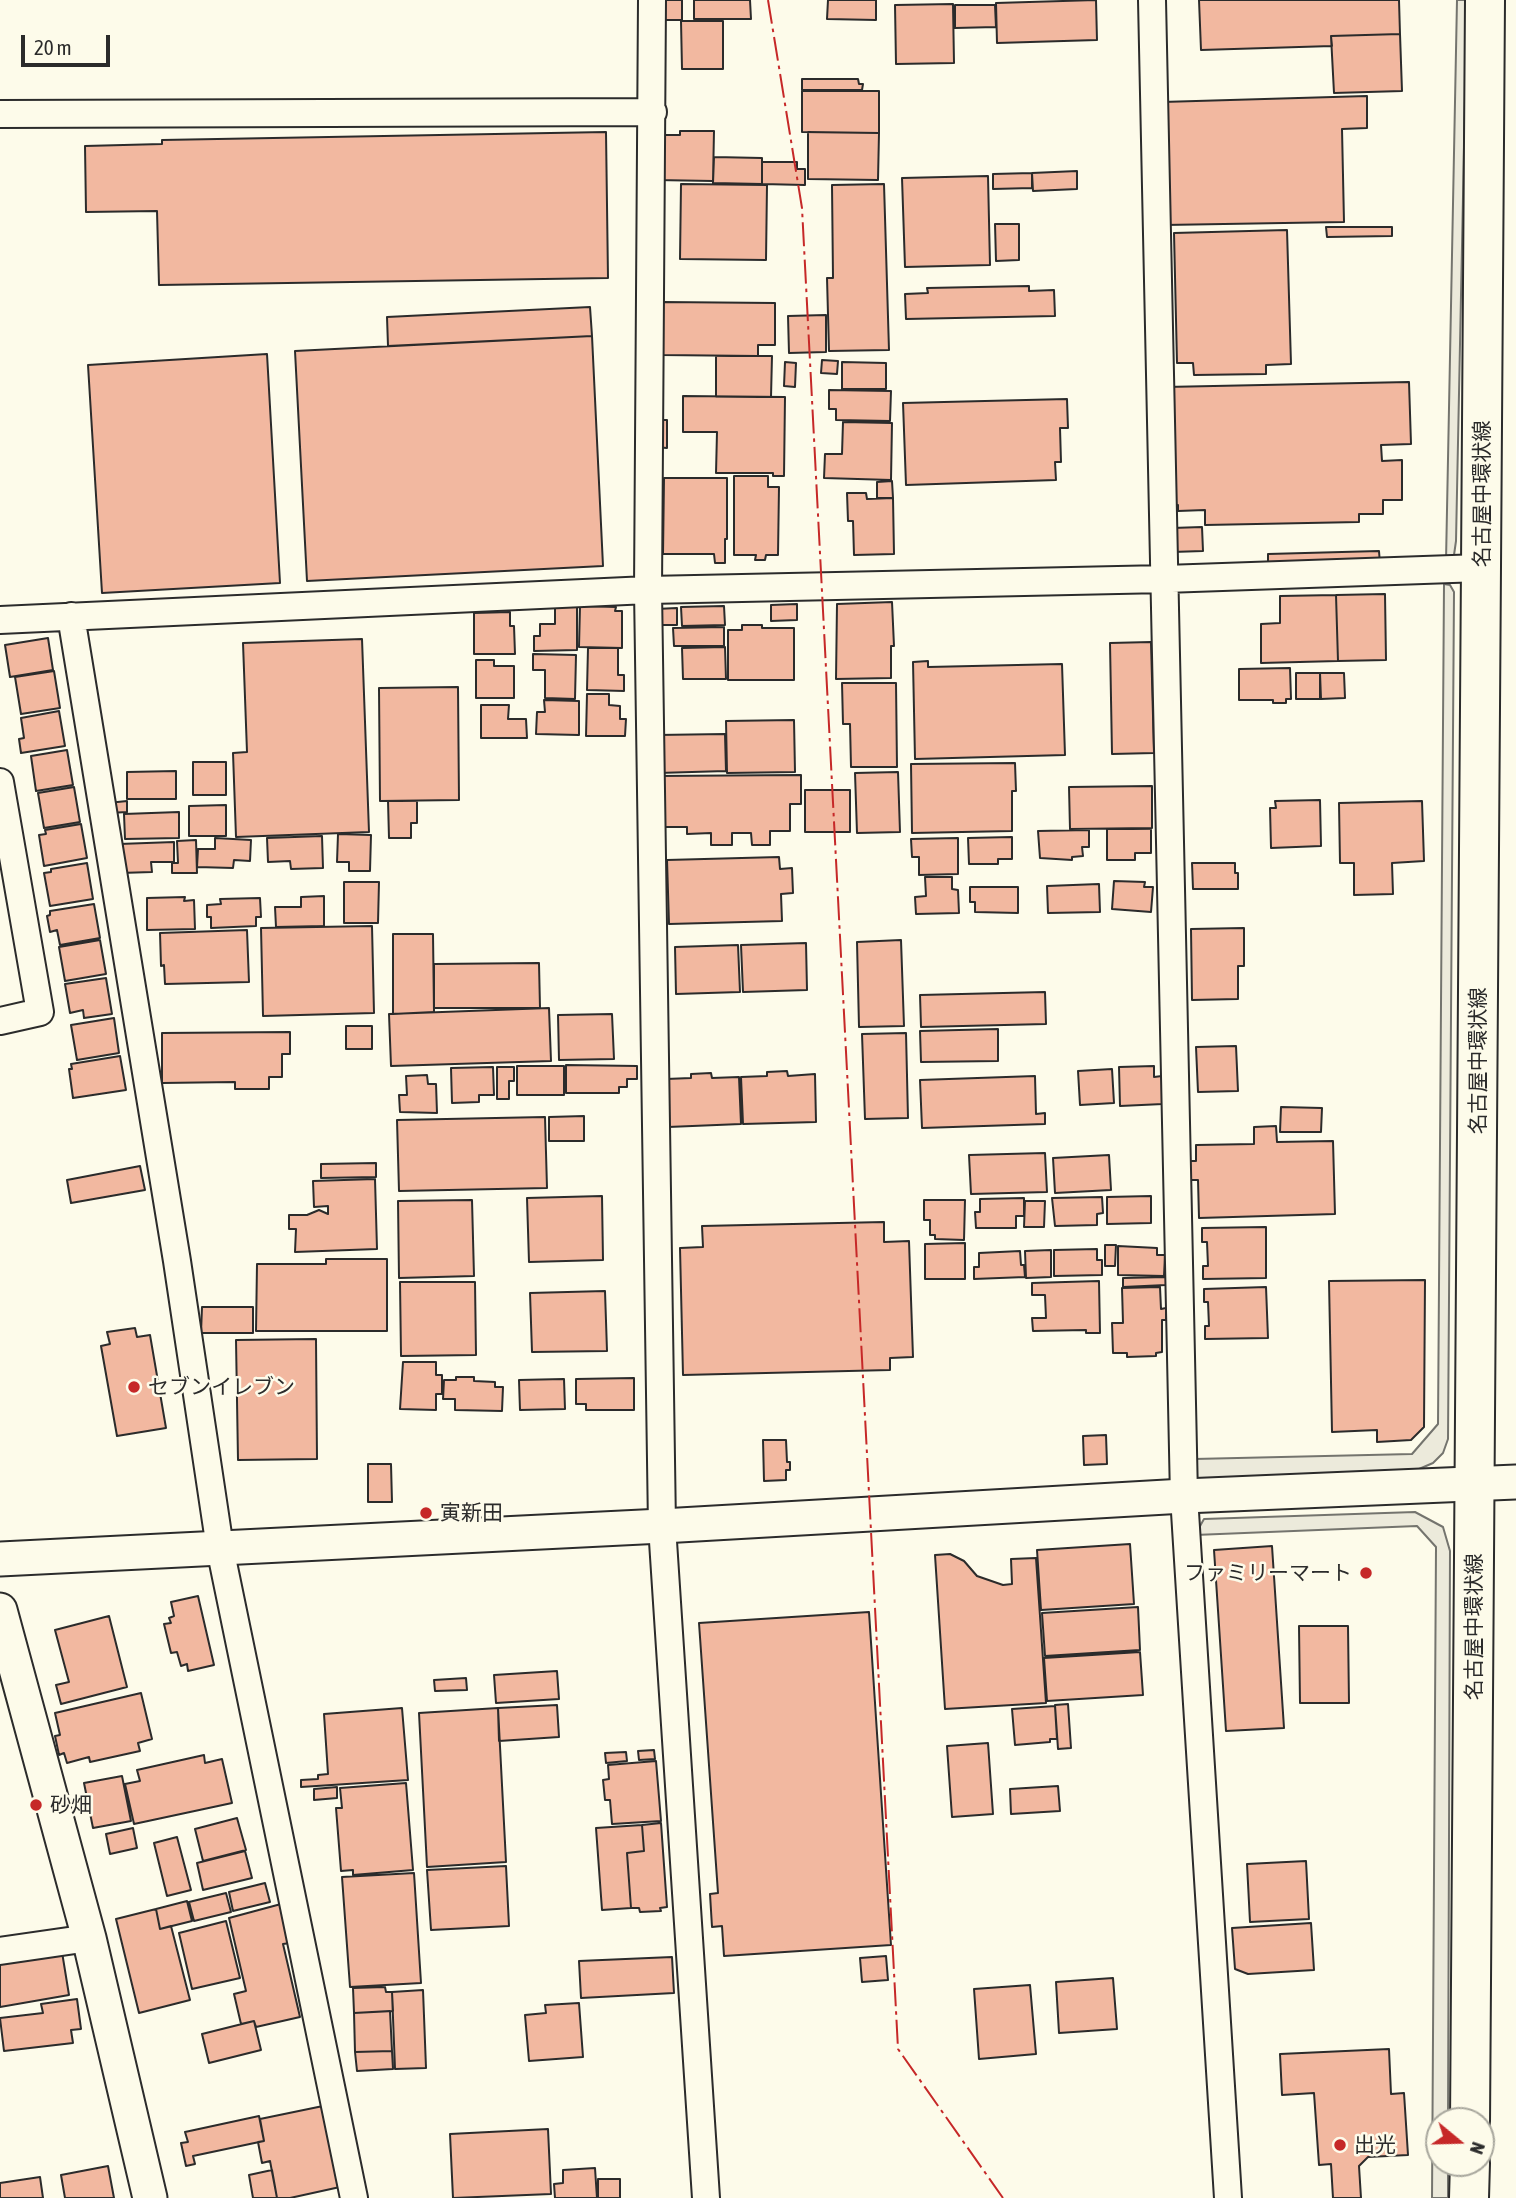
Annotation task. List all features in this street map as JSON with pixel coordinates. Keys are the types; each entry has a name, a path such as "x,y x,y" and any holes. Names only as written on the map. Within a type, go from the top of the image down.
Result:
{"main road":[{"name":"名古屋中環状線","path":"1470,2107 1485,0"},
{"path":"1469,2198 1470,2177"}],"street":[{"path":"652,0 648,590 662,1526 706,2198"},
{"path":"1152,0 1184,1496 1228,2198"},
{"path":"0,114 653,112"},
{"path":"0,620 648,590 1165,579 1481,568"},
{"path":"71,616 175,1247 220,1548 354,2198"},
{"path":"0,782 40,1012 0,1021"},
{"path":"0,1559 662,1526 1184,1496 1516,1482"},
{"path":"0,1610 89,1938 150,2198"},
{"path":"0,1951 89,1938"}],"shaded area":[{"path":"1457,0 1467,0 1456,541 1454,555 1446,561"},
{"path":"1444,584 1450,585 1454,592 1448,1439 1443,1453 1433,1463 1419,1469 1203,1483 1197,1479 1194,1459 1412,1454 1438,1424"},
{"path":"1415,1512 1443,1527 1450,1551 1448,2107 1433,2107 1436,1547 1417,1526 1195,1535 1204,1519"},
{"path":"1432,2177 1448,2177 1448,2198 1432,2198"}],"building":[{"path":"658,0 682,0 682,20 658,20"},
{"path":"694,0 750,0 751,19 694,19"},
{"path":"828,0 876,0 876,20 827,19"},
{"path":"1096,0 1097,40 997,43 996,3"},
{"path":"1199,0 1399,0 1400,34 1331,36 1332,46 1201,50"},
{"path":"953,4 954,63 896,64 895,5"},
{"path":"955,5 995,5 996,27 955,28"},
{"path":"681,21 723,21 723,69 682,69"},
{"path":"1400,34 1402,91 1334,93 1331,36"},
{"path":"802,79 858,79 859,84 863,84 862,90 802,90"},
{"path":"802,91 879,91 879,133 802,132"},
{"path":"1367,96 1367,128 1342,129 1344,222 1164,225 1162,102"},
{"path":"680,131 714,131 713,181 656,180 657,135 680,135"},
{"path":"606,132 608,278 159,285 157,211 86,212 85,146 162,144 162,140"},
{"path":"808,132 879,133 878,180 808,179"},
{"path":"714,157 762,158 762,184 713,183"},
{"path":"762,162 797,162 797,169 805,169 805,185 762,184"},
{"path":"1077,171 1077,189 1033,191 1032,173"},
{"path":"1032,173 1032,188 993,189 993,174"},
{"path":"988,176 990,265 905,267 902,178"},
{"path":"681,184 767,185 766,260 680,259"},
{"path":"884,184 889,350 829,351 827,278 833,278 832,185"},
{"path":"995,224 1019,224 1019,260 996,261"},
{"path":"1326,227 1392,227 1392,236 1327,237"},
{"path":"1287,230 1291,364 1266,365 1266,374 1194,375 1193,363 1177,363 1174,233"},
{"path":"1029,286 1029,291 1054,290 1055,316 906,319 905,294 928,293 927,288"},
{"path":"662,302 775,303 775,345 758,345 758,356 661,355"},
{"path":"590,307 592,336 388,346 387,317"},
{"path":"826,315 826,352 789,353 788,316"},
{"path":"592,336 603,566 307,581 295,351"},
{"path":"267,354 280,583 102,593 88,365"},
{"path":"716,356 772,356 771,397 716,397"},
{"path":"822,360 838,361 837,374 821,373"},
{"path":"785,362 796,363 795,387 784,386"},
{"path":"842,362 886,363 886,389 842,389"},
{"path":"1409,382 1411,444 1381,445 1382,461 1402,460 1402,500 1383,500 1383,514 1359,514 1359,522 1205,525 1205,510 1178,511 1178,505 1167,505 1165,387"},
{"path":"829,390 891,391 890,421 836,420 836,409 829,409"},
{"path":"683,396 785,397 784,476 773,476 773,473 716,473 717,432 683,432"},
{"path":"1067,399 1068,428 1060,428 1061,462 1055,462 1056,480 906,485 903,403"},
{"path":"654,420 667,420 667,448 654,447"},
{"path":"843,422 892,423 891,480 824,478 825,454 842,454"},
{"path":"734,476 768,476 768,487 779,487 778,555 766,555 765,560 755,560 756,555 734,555"},
{"path":"664,478 727,478 725,563 715,563 714,554 663,554"},
{"path":"892,481 893,498 877,498 877,482"},
{"path":"847,493 866,493 867,499 893,498 894,554 854,555 853,521 848,521"},
{"path":"1202,527 1203,551 1172,552 1172,528"},
{"path":"1379,551 1380,564 1268,566 1268,554"},
{"path":"1385,594 1386,660 1338,661 1336,595"},
{"path":"1336,595 1338,661 1261,663 1261,624 1280,623 1280,596"},
{"path":"892,602 894,646 891,646 891,678 836,679 837,604"},
{"path":"797,604 797,620 771,621 771,605"},
{"path":"580,606 616,607 615,611 622,611 622,648 579,647"},
{"path":"724,606 725,625 682,626 681,607"},
{"path":"555,607 577,607 577,650 534,651 534,636 540,636 540,624 555,624"},
{"path":"677,608 677,625 656,625 656,609"},
{"path":"510,612 510,626 514,626 515,654 474,654 474,613"},
{"path":"742,625 794,628 794,680 728,680 728,630 742,630"},
{"path":"724,627 724,646 674,646 673,628"},
{"path":"48,638 53,670 10,677 5,645"},
{"path":"362,639 369,832 236,837 233,753 247,752 243,643"},
{"path":"1151,642 1154,753 1112,754 1110,643"},
{"path":"725,647 726,679 683,679 682,648"},
{"path":"588,648 618,648 618,675 624,675 624,691 587,690"},
{"path":"533,654 576,655 575,699 545,698 545,670 533,670"},
{"path":"476,660 494,660 494,666 514,666 514,698 476,698"},
{"path":"928,661 928,667 1062,664 1065,755 915,759 913,662"},
{"path":"1290,668 1291,699 1286,699 1286,703 1273,703 1273,700 1239,700 1239,669"},
{"path":"54,671 60,708 21,714 15,677"},
{"path":"1296,673 1320,673 1320,699 1296,699"},
{"path":"1320,673 1344,673 1345,698 1321,699"},
{"path":"842,683 896,683 897,767 851,767 850,724 843,724"},
{"path":"458,687 459,800 380,801 379,688"},
{"path":"587,694 609,694 609,705 620,706 620,719 626,719 625,736 586,736"},
{"path":"544,700 579,701 579,735 536,734 537,712 545,712"},
{"path":"481,705 509,705 508,719 526,719 527,738 481,738"},
{"path":"59,711 65,746 21,753 19,739 24,738 21,718"},
{"path":"794,720 795,772 727,773 726,721"},
{"path":"725,734 726,771 658,773 657,735"},
{"path":"67,750 73,785 36,791 31,756"},
{"path":"193,762 226,762 226,795 193,795"},
{"path":"1015,763 1016,791 1012,791 1012,831 912,833 911,764"},
{"path":"176,771 176,799 127,799 127,772"},
{"path":"898,772 900,832 857,833 855,773"},
{"path":"801,775 801,804 790,804 790,831 770,831 770,845 752,845 751,833 732,833 732,845 711,845 711,833 687,834 687,827 660,827 656,776"},
{"path":"1152,786 1152,828 1070,829 1069,787"},
{"path":"74,787 80,822 44,828 38,793"},
{"path":"805,790 850,790 850,832 805,832"},
{"path":"1320,800 1321,846 1271,848 1270,808 1276,808 1275,801"},
{"path":"127,801 127,812 109,813 108,803"},
{"path":"388,801 417,801 417,823 411,823 411,838 389,838"},
{"path":"1422,801 1424,861 1392,863 1393,894 1354,895 1354,863 1340,863 1339,803"},
{"path":"226,805 226,836 189,836 189,806"},
{"path":"179,812 179,838 125,839 124,814"},
{"path":"81,824 87,858 44,866 39,835 46,834 45,830"},
{"path":"1107,829 1151,829 1151,853 1135,853 1135,860 1107,860"},
{"path":"1089,830 1089,847 1082,847 1083,856 1072,857 1072,860 1040,858 1038,831"},
{"path":"338,834 371,835 370,871 349,871 349,862 337,862"},
{"path":"322,836 323,868 291,869 290,861 268,862 267,838"},
{"path":"1012,837 1012,859 998,859 998,864 969,864 968,838"},
{"path":"215,838 251,840 250,861 234,860 233,868 197,867 198,849 215,849"},
{"path":"958,838 958,874 919,875 919,857 912,857 911,839"},
{"path":"196,840 197,873 172,873 172,863 178,863 177,841"},
{"path":"174,842 174,862 151,862 152,872 120,873 119,844"},
{"path":"779,857 780,869 792,868 793,893 781,894 782,921 669,924 667,860"},
{"path":"87,863 93,899 50,906 44,873 51,872 51,869"},
{"path":"1192,863 1235,863 1238,889 1193,889"},
{"path":"925,877 952,877 952,889 958,890 959,913 916,914 915,897 926,896"},
{"path":"1114,881 1145,882 1144,887 1153,887 1151,912 1112,909"},
{"path":"344,882 379,882 378,923 344,923"},
{"path":"1099,884 1100,912 1048,913 1047,886"},
{"path":"970,887 1018,887 1018,913 975,912 975,902 970,902"},
{"path":"324,896 324,926 276,927 275,907 301,907 301,897"},
{"path":"185,897 184,901 194,900 195,929 147,930 147,898"},
{"path":"260,898 261,917 256,917 256,926 211,928 207,905 221,904 220,899"},
{"path":"94,904 100,938 60,945 57,930 50,932 47,916 50,911"},
{"path":"372,926 374,1013 263,1016 261,928"},
{"path":"1244,928 1244,966 1238,966 1238,999 1192,1000 1191,929"},
{"path":"247,930 249,982 165,984 164,965 161,966 160,933"},
{"path":"393,934 433,934 434,1012 393,1014"},
{"path":"100,940 106,974 65,981 59,947"},
{"path":"901,940 904,1026 859,1027 857,942"},
{"path":"806,943 807,990 743,992 741,945"},
{"path":"738,945 740,992 676,994 675,947"},
{"path":"539,963 540,1008 434,1008 434,964"},
{"path":"106,978 112,1014 84,1018 83,1010 70,1013 65,984"},
{"path":"1045,992 1046,1024 921,1027 920,995"},
{"path":"549,1008 551,1061 391,1066 389,1014"},
{"path":"612,1014 614,1059 559,1060 558,1015"},
{"path":"114,1018 119,1053 77,1060 71,1025"},
{"path":"346,1026 372,1026 372,1049 346,1049"},
{"path":"998,1029 998,1061 921,1062 920,1031"},
{"path":"290,1032 290,1054 282,1054 282,1077 269,1077 269,1089 235,1089 235,1082 162,1083 162,1033"},
{"path":"906,1033 908,1118 865,1119 862,1034"},
{"path":"1236,1046 1238,1091 1198,1092 1196,1047"},
{"path":"120,1056 126,1090 73,1098 69,1069 72,1069 71,1064"},
{"path":"566,1065 637,1066 637,1079 627,1079 627,1087 619,1087 619,1093 566,1093"},
{"path":"517,1066 564,1066 564,1095 517,1095"},
{"path":"1154,1066 1154,1077 1162,1076 1163,1104 1120,1106 1119,1067"},
{"path":"493,1067 494,1095 479,1095 479,1102 452,1103 451,1068"},
{"path":"497,1067 514,1067 514,1081 509,1081 509,1099 497,1099"},
{"path":"1112,1069 1114,1103 1080,1105 1078,1071"},
{"path":"787,1071 788,1076 815,1074 816,1122 743,1124 741,1077 767,1076 767,1072"},
{"path":"711,1073 712,1078 739,1077 741,1124 668,1127 666,1079 691,1078 691,1074"},
{"path":"427,1075 428,1084 436,1084 437,1113 400,1112 399,1095 407,1095 406,1076"},
{"path":"1035,1076 1036,1114 1045,1113 1045,1124 922,1128 920,1080"},
{"path":"1281,1107 1322,1108 1321,1132 1280,1132"},
{"path":"584,1116 584,1141 549,1141 549,1117"},
{"path":"545,1117 547,1188 399,1191 397,1120"},
{"path":"1276,1126 1277,1142 1333,1141 1335,1214 1199,1218 1198,1180 1187,1180 1186,1161 1196,1161 1196,1145 1254,1144 1254,1127"},
{"path":"1045,1153 1047,1192 971,1194 969,1155"},
{"path":"1109,1155 1111,1190 1055,1193 1053,1158"},
{"path":"376,1163 376,1177 321,1178 321,1164"},
{"path":"140,1166 145,1190 71,1203 67,1180"},
{"path":"375,1179 377,1249 295,1252 296,1229 289,1229 289,1215 307,1215 319,1210 328,1214 328,1206 314,1207 313,1181"},
{"path":"602,1196 603,1260 529,1262 527,1198"},
{"path":"1151,1196 1151,1223 1107,1224 1107,1197"},
{"path":"1102,1197 1103,1213 1097,1214 1097,1225 1055,1226 1052,1198"},
{"path":"1024,1198 1024,1216 1016,1216 1016,1228 976,1228 975,1212 980,1212 980,1199"},
{"path":"472,1200 474,1276 399,1278 398,1201"},
{"path":"924,1200 965,1200 964,1240 935,1239 935,1235 930,1235 930,1220 924,1220"},
{"path":"1025,1201 1045,1201 1044,1227 1024,1227"},
{"path":"884,1222 884,1242 909,1241 913,1357 890,1358 890,1370 683,1375 680,1248 703,1247 702,1226"},
{"path":"1266,1227 1266,1278 1203,1279 1203,1266 1208,1266 1207,1242 1202,1242 1202,1228"},
{"path":"965,1243 965,1279 925,1279 925,1244"},
{"path":"1105,1245 1116,1245 1115,1266 1105,1266"},
{"path":"1118,1246 1157,1248 1157,1255 1165,1255 1164,1276 1118,1275"},
{"path":"1097,1249 1097,1260 1102,1260 1102,1275 1054,1276 1054,1250"},
{"path":"1051,1250 1051,1277 1026,1278 1025,1251"},
{"path":"1020,1251 1025,1277 974,1279 974,1267 979,1267 979,1253"},
{"path":"326,1259 387,1259 387,1331 256,1331 257,1264 326,1264"},
{"path":"1166,1277 1166,1285 1123,1287 1123,1278"},
{"path":"1425,1280 1424,1427 1411,1440 1377,1442 1377,1430 1332,1432 1329,1281"},
{"path":"1099,1281 1100,1333 1086,1333 1086,1330 1033,1331 1032,1318 1046,1318 1045,1295 1032,1295 1032,1283"},
{"path":"400,1282 475,1282 476,1355 401,1356"},
{"path":"1160,1287 1161,1309 1166,1308 1166,1320 1162,1320 1162,1352 1156,1353 1156,1356 1127,1357 1127,1353 1113,1353 1112,1323 1123,1323 1122,1288"},
{"path":"1266,1287 1268,1338 1205,1339 1205,1326 1209,1326 1208,1302 1204,1302 1204,1289"},
{"path":"605,1291 607,1351 532,1352 530,1293"},
{"path":"202,1307 253,1307 253,1333 201,1333"},
{"name":"セブンイレブン","path":"135,1328 137,1337 150,1335 166,1428 117,1436 101,1346 110,1344 107,1332"},
{"path":"316,1339 317,1459 238,1460 236,1340"},
{"path":"403,1362 436,1362 436,1375 442,1375 442,1394 436,1394 436,1410 400,1409"},
{"path":"456,1377 474,1377 474,1381 495,1382 495,1387 503,1387 502,1411 455,1410 455,1399 443,1399 444,1380 456,1380"},
{"path":"634,1378 634,1410 586,1410 586,1404 576,1404 576,1379"},
{"path":"564,1379 565,1409 520,1410 519,1380"},
{"path":"1106,1435 1107,1464 1084,1465 1083,1436"},
{"path":"763,1440 786,1440 790,1470 786,1470 786,1480 764,1481"},
{"path":"368,1464 391,1464 392,1502 368,1502"},
{"path":"1130,1544 1134,1604 1041,1610 1037,1550"},
{"path":"1272,1546 1284,1728 1226,1731 1214,1550"},
{"path":"950,1554 964,1561 977,1576 1003,1585 1012,1584 1011,1559 1036,1558 1046,1703 945,1709 935,1555"},
{"path":"198,1596 214,1665 188,1671 187,1664 181,1666 177,1652 171,1653 164,1624 171,1623 169,1618 174,1616 171,1602"},
{"path":"1138,1607 1140,1650 1045,1656 1042,1613"},
{"path":"869,1612 891,1945 724,1956 722,1926 712,1927 710,1894 718,1893 699,1623"},
{"path":"109,1616 127,1687 61,1704 56,1685 69,1682 55,1630"},
{"path":"1299,1626 1348,1626 1349,1703 1300,1703"},
{"path":"1140,1652 1143,1695 1047,1701 1044,1658"},
{"path":"557,1671 559,1699 496,1703 494,1675"},
{"path":"466,1678 467,1690 435,1691 434,1680"},
{"path":"141,1693 152,1739 138,1743 140,1751 90,1762 89,1757 67,1763 64,1753 59,1755 55,1736 60,1735 55,1713"},
{"path":"1068,1704 1071,1748 1058,1749 1055,1705"},
{"path":"557,1705 559,1737 499,1741 498,1708"},
{"path":"1055,1706 1057,1739 1015,1745 1012,1709"},
{"path":"402,1708 408,1780 301,1787 301,1780 318,1779 318,1775 328,1774 324,1714"},
{"path":"498,1708 506,1862 427,1867 419,1713"},
{"path":"988,1743 993,1814 952,1817 947,1746"},
{"path":"654,1750 655,1759 639,1760 638,1751"},
{"path":"626,1752 627,1761 606,1763 605,1753"},
{"path":"204,1755 205,1763 222,1759 232,1803 134,1824 125,1784 140,1781 137,1770"},
{"path":"656,1761 661,1821 612,1824 610,1800 605,1800 603,1780 609,1779 608,1765"},
{"path":"122,1776 131,1821 93,1828 84,1783"},
{"path":"406,1783 413,1870 353,1875 353,1870 341,1871 336,1808 342,1808 340,1788"},
{"path":"1058,1786 1060,1811 1011,1814 1010,1789"},
{"path":"337,1787 337,1798 314,1800 314,1789"},
{"path":"237,1818 246,1850 203,1861 195,1829"},
{"path":"661,1823 667,1907 660,1908 661,1911 640,1912 639,1908 631,1908 627,1853 644,1851 642,1825"},
{"path":"642,1825 644,1851 627,1853 631,1908 602,1910 596,1828"},
{"path":"133,1828 137,1848 110,1854 106,1834"},
{"path":"177,1837 191,1890 167,1896 154,1843"},
{"path":"245,1851 252,1878 203,1890 197,1863"},
{"path":"1306,1861 1309,1919 1250,1922 1247,1864"},
{"path":"506,1866 509,1926 431,1930 427,1870"},
{"path":"414,1873 421,1983 350,1987 342,1877"},
{"path":"265,1883 270,1902 233,1911 229,1892"},
{"path":"226,1893 231,1912 194,1921 189,1902"},
{"path":"187,1901 192,1921 160,1929 156,1909"},
{"path":"281,1904 290,1943 283,1944 300,2017 256,2027 254,2021 241,2024 234,1994 246,1991 229,1918"},
{"path":"156,1909 160,1929 171,1926 190,2000 139,2013 116,1919"},
{"path":"226,1921 240,1978 192,1989 179,1933"},
{"path":"1311,1923 1314,1970 1248,1974 1235,1969 1232,1928"},
{"path":"62,1952 69,1995 0,2007 0,1963"},
{"path":"886,1956 888,1980 862,1982 860,1958"},
{"path":"672,1957 674,1993 581,1998 579,1961"},
{"path":"1113,1978 1117,2029 1059,2033 1056,1982"},
{"path":"1030,1985 1036,2054 979,2059 974,1989"},
{"path":"385,1987 386,1992 392,1992 393,2011 354,2013 353,1988"},
{"path":"423,1990 426,2068 395,2069 392,1992"},
{"path":"77,1999 81,2029 71,2030 73,2043 4,2051 0,2018 43,2013 41,2004"},
{"path":"579,2003 583,2057 529,2061 525,2015 546,2013 545,2005"},
{"path":"390,2011 392,2051 355,2052 354,2013"},
{"path":"254,2021 261,2050 209,2063 202,2034"},
{"path":"1389,2049 1391,2094 1404,2093 1408,2155 1368,2157 1359,2166 1361,2198 1333,2198 1331,2164 1319,2165 1314,2093 1282,2095 1280,2054"},
{"path":"392,2051 393,2069 357,2071 355,2052"},
{"path":"323,2106 340,2187 290,2198 277,2198 270,2161 262,2163 258,2142 264,2141 260,2119"},
{"path":"259,2116 264,2141 193,2156 195,2164 186,2166 181,2143 188,2142 185,2132"},
{"path":"548,2129 551,2194 453,2198 450,2134"},
{"path":"108,2166 114,2198 65,2198 61,2175"},
{"path":"595,2168 597,2198 555,2198 554,2184 563,2183 563,2170"},
{"path":"272,2170 277,2198 253,2198 249,2175"},
{"path":"40,2177 43,2198 0,2198 0,2183"},
{"path":"598,2179 620,2179 620,2198 598,2198"}],"power":[{"path":"768,0 802,208 898,2049 1003,2198"}],"place":[{"name":"セブンイレブン","path":"134,1387"},
{"name":"寅新田","path":"426,1513"},
{"name":"ファミリーマート","path":"1366,1573"},
{"name":"砂畑","path":"36,1805"},
{"name":"出光","path":"1340,2145"}]}
